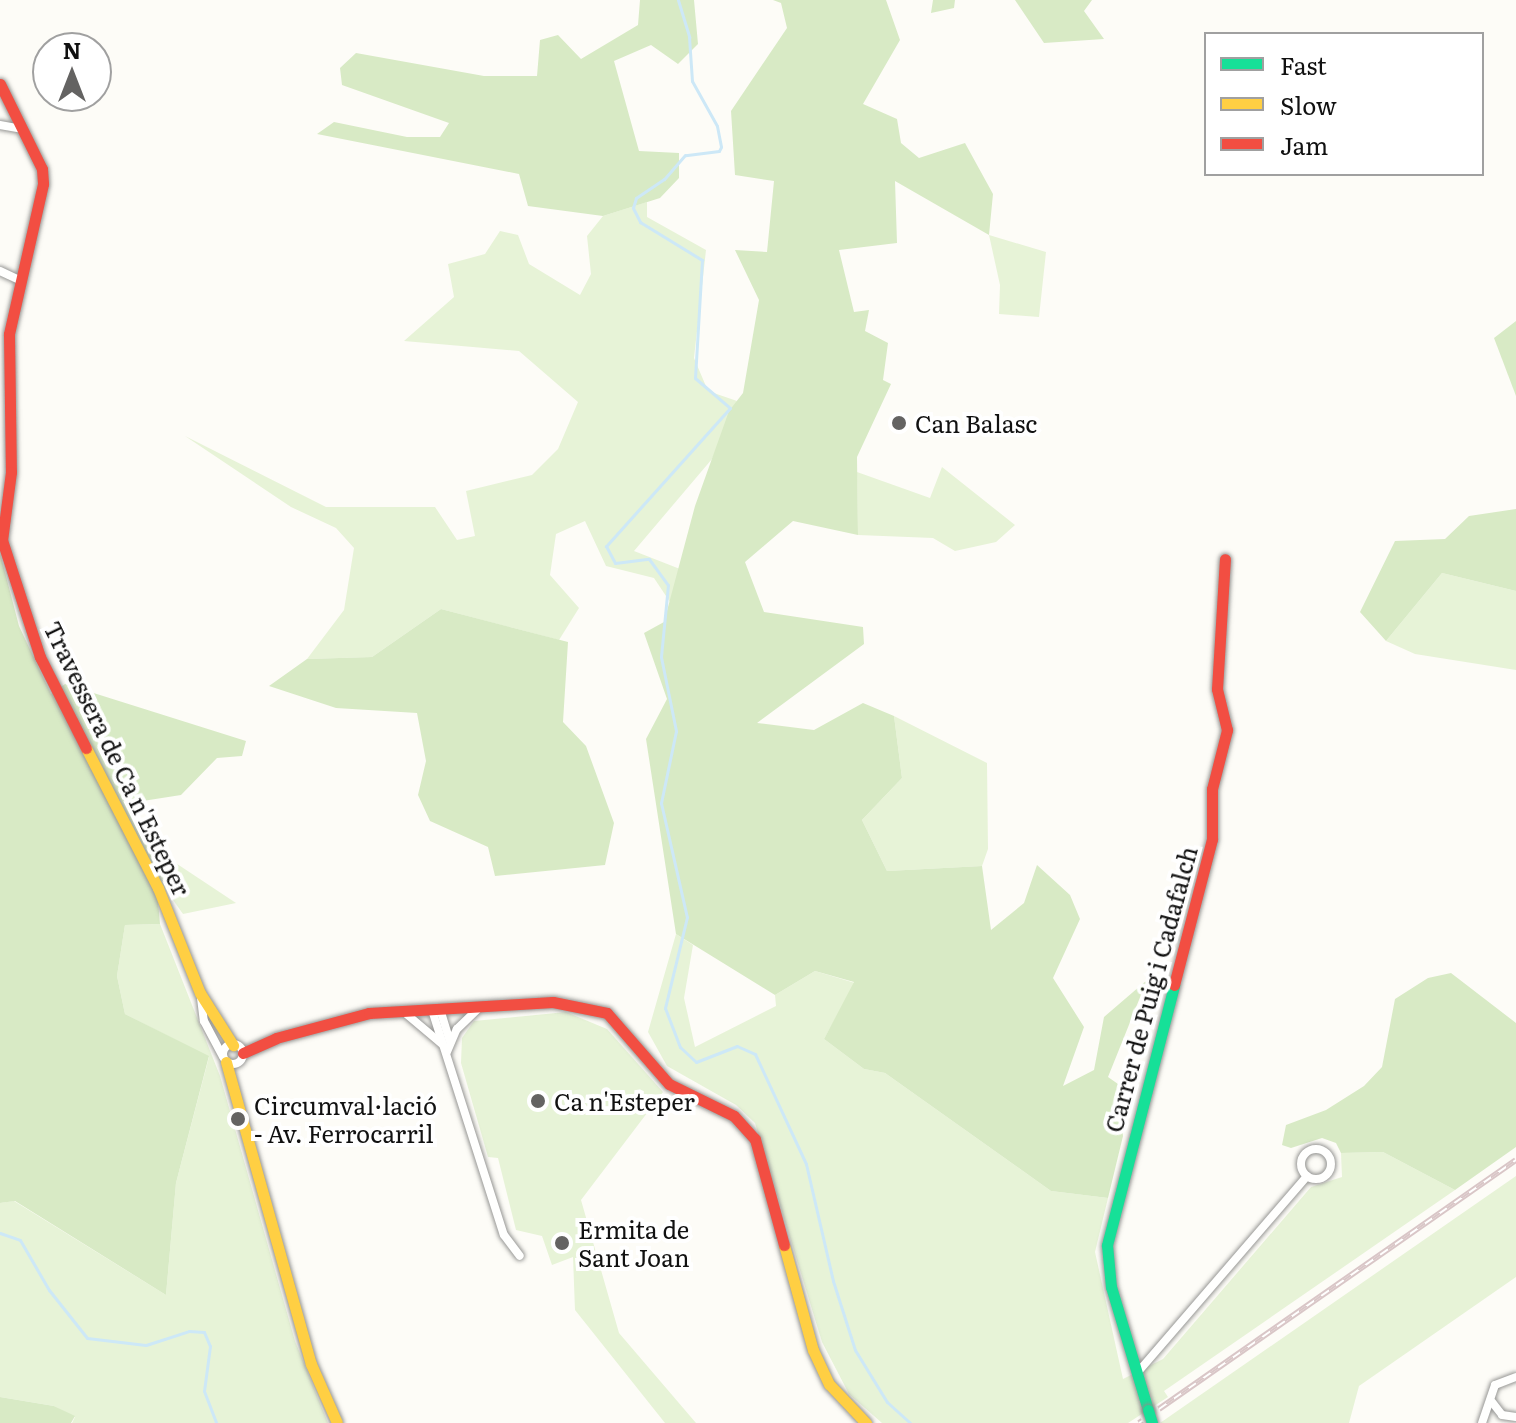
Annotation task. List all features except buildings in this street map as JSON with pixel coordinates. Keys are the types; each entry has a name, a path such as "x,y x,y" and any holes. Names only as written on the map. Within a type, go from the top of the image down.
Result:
{"street":[{"path":"0,84 22,129 43,184 19,280 6,316 3,386 6,458 2,540"},
{"path":"0,125 22,129"},
{"path":"0,271 19,280"},
{"name":"Travessera de Ca n'Esteper","path":"2,540 40,657 158,888 200,993 238,1051 235,1080"},
{"name":"Carrer de Puig i Cadafalch","path":"1152,1423 1111,1287 1107,1245 1212,839 1212,789 1227,730 1217,689 1225,559"},
{"name":"Travessera de Ca n'Esteper","path":"200,993 204,1021 235,1080 311,1364 337,1423"},
{"path":"225,1059 238,1051 337,1018 553,1002 607,1013 669,1084 734,1116 747,1128 761,1155 813,1350 829,1384 866,1423"},
{"path":"447,1047 457,1029 480,1007"},
{"path":"436,1010 504,1235 520,1256"},
{"path":"403,1011 447,1047"},
{"path":"225,1059 238,1051"},
{"path":"1138,1372 1307,1176"},
{"path":"1482,1423 1495,1385 1513,1376"},
{"path":"1491,1401 1502,1415 1516,1418"},
{"path":"1511,1423 1516,1418"}],"green space":[{"path":"640,0 694,0 698,44 678,64 651,45 614,61 639,151 679,153 679,178 660,198 603,216 528,206 519,174 317,134 334,122 407,137 440,137 449,123 342,85 340,68 356,53 484,76 537,76 540,40 558,35 581,59 638,25"},
{"path":"773,0 886,0 900,40 863,104 897,119 901,143 919,158 965,143 993,194 989,235 895,181 897,243 839,250 854,312 869,310 865,331 888,343 883,380 891,384 857,457 858,535 793,521 745,562 764,612 863,627 864,644 757,723 814,730 863,703 894,716 902,778 862,820 887,871 982,866 991,930 1024,903 1037,865 1070,895 1080,919 1053,978 1084,1027 1063,1086 1094,1070 1104,1017 1147,980 1108,1077 1118,1084 1123,1136 1108,1198 1051,1191 885,1073 864,1069 824,1039 854,982 815,971 775,995 676,934 646,739 667,699 644,633 664,622 695,506 729,411 743,393 759,300 735,250 767,252 774,181 735,175 731,111 787,28 781,3"},
{"path":"933,0 955,0 954,8 931,13"},
{"path":"1015,0 1092,0 1084,11 1104,39 1044,43"},
{"path":"647,202 647,217 706,250 694,358 708,391 737,401 712,459 634,551 680,569 670,602 654,578 606,566 585,521 556,534 550,575 579,608 559,640 441,609 372,657 307,659 344,610 354,548 336,528 291,507 185,436 326,507 435,507 457,540 475,536 466,491 532,475 558,449 578,402 519,351 404,341 454,297 448,264 485,254 500,231 518,235 529,264 580,295 591,274 587,236 603,216"},
{"path":"989,235 1046,252 1039,317 999,314 1000,285"},
{"path":"1516,321 1516,396 1494,338"},
{"path":"942,467 1015,525 996,542 955,551 933,538 858,535 857,472 930,498"},
{"path":"1516,509 1516,591 1442,573 1386,641 1360,612 1395,541 1445,539 1469,516"},
{"path":"0,553 19,626 51,694 65,684 246,741 242,756 217,758 181,795 130,803 153,848 160,924 125,925 117,976 125,1014 209,1056 176,1183 166,1295 15,1201 0,1203"},
{"path":"1442,573 1516,591 1516,670 1415,654 1386,641"},
{"path":"441,609 568,642 563,722 586,746 614,823 605,865 495,876 488,847 430,821 418,795 426,761 417,713 336,708 269,686 307,659 372,657"},
{"path":"894,716 987,763 988,849 982,866 887,871 862,820 902,778"},
{"path":"153,848 236,903 183,914 156,876"},
{"path":"160,924 220,1076 295,1341 328,1423 72,1423 75,1417 54,1406 0,1397 0,1203 14,1201 166,1295 176,1183 209,1057 125,1014 117,976 125,925"},
{"path":"676,934 693,945 684,998 695,1047 776,1006 775,995 815,971 855,983 824,1039 864,1069 885,1073 1051,1191 1108,1198 1095,1252 1123,1379 1163,1359 1311,1187 1342,1177 1341,1153 1383,1152 1455,1190 1164,1391 1168,1397 1128,1423 882,1423 849,1394 822,1342 755,1123 736,1105 667,1066 648,1032"},
{"path":"1451,973 1516,1023 1516,1147 1455,1190 1383,1152 1341,1153 1336,1143 1322,1138 1291,1148 1282,1145 1286,1125 1326,1110 1364,1086 1382,1067 1395,999 1428,978"},
{"path":"566,1012 607,1029 663,1092 581,1200 619,1333 696,1423 665,1423 575,1310 573,1257 552,1265 542,1236 516,1230 498,1158 488,1157 461,1063 462,1038 474,1021"},
{"path":"1516,1176 1516,1277 1359,1386 1349,1423 1160,1423"},
{"path":"0,1397 54,1406 75,1416 71,1423 0,1423"}],"waterway":[{"path":"678,0 689,37 692,81 717,126 721,147 719,151 685,155 664,179 636,198 633,208 640,222 702,260 695,378 730,408 606,546 615,563 649,559 668,585 661,657 676,731 661,803 687,917 665,1008 680,1047 696,1062 737,1046 755,1054 806,1164 833,1281 855,1350 887,1402 910,1423"},
{"path":"0,1233 20,1240 49,1290 87,1338 146,1345 189,1331 204,1332 210,1346 204,1391 216,1423"}],"railway":[{"path":"1159,1409 1516,1160"}],"traffic: fast":[{"path":"1148,1410 1111,1287 1107,1245 1174,985"},
{"path":"1148,1410 1152,1423"}],"traffic: slow":[{"path":"86,748 158,888 200,993 233,1045"},
{"path":"226,1062 311,1364 337,1423"},
{"path":"784,1245 813,1350 829,1384 866,1423"}],"traffic: jam":[{"path":"0,84 42,169 43,184 9,334 11,472 2,540 40,657 86,748"},
{"path":"1174,985 1212,839 1212,789 1227,730 1217,689 1225,559"},
{"path":"243,1053 276,1038 369,1013 553,1002 607,1013 669,1084 734,1116 755,1139 784,1245"}],"place":[{"name":"Can Balasc","path":"899,423"},
{"name":"Ca n'Esteper","path":"538,1101"},
{"name":"Circumval·lació - Av. Ferrocarril","path":"238,1119"},
{"name":"Ermita de Sant Joan","path":"562,1243"}]}
